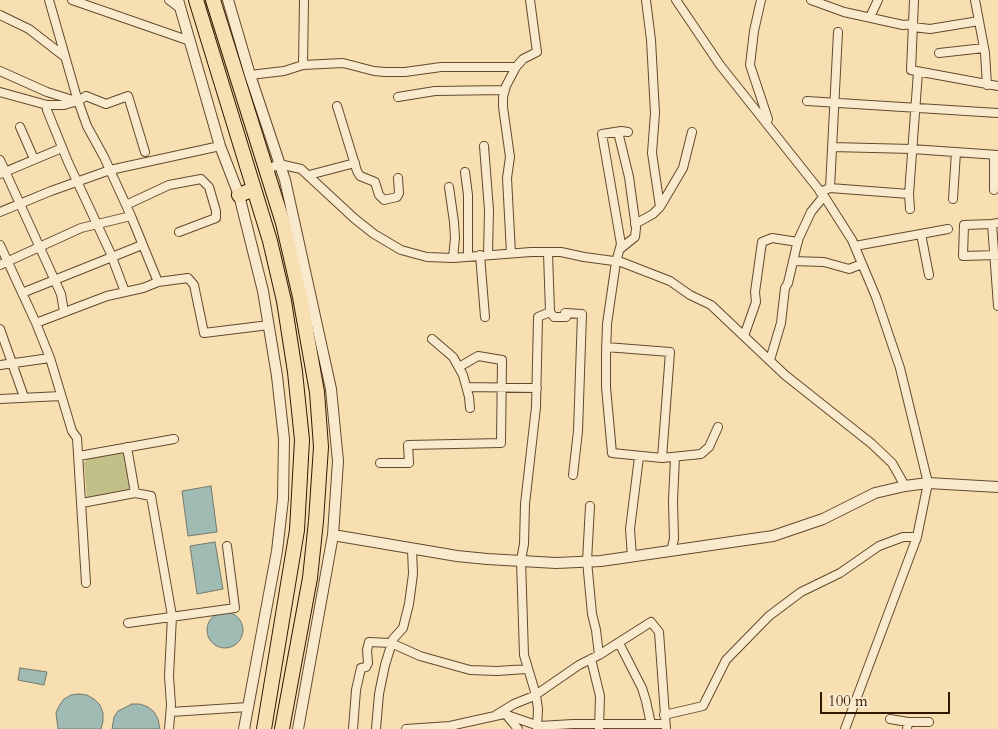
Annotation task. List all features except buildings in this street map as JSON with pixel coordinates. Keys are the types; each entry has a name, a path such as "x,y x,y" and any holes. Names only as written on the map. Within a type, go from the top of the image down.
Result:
{"highway":[{"path":"196,0 270,241 284,301 295,372 302,440 298,530 264,729"},
{"path":"213,0 282,223 300,297 317,392 321,447 316,521 310,578 282,729"},
{"path":"239,195 254,189"}],"street":[{"path":"49,0 87,126 126,205 158,282"},
{"path":"72,0 190,41"},
{"path":"170,0 180,5 220,146 239,195 263,291 277,376 284,439 283,499 277,551 244,729"},
{"path":"228,0 250,75 285,180 331,389 338,461 333,535 298,729"},
{"path":"303,64 304,0"},
{"path":"511,253 507,178 510,157 503,107 505,90 516,67 523,59 537,52 530,0"},
{"path":"646,0 652,40 655,114 652,153 660,207"},
{"path":"676,0 720,65 822,194 855,246 876,297 900,368 928,483 916,537 845,729"},
{"path":"761,0 754,31 750,65 772,129"},
{"path":"811,0 844,12 930,29 979,21"},
{"path":"870,17 878,0"},
{"path":"914,0 911,70 998,86"},
{"path":"975,0 984,48 987,84"},
{"path":"0,16 28,28 65,57"},
{"path":"830,188 838,32"},
{"path":"939,53 984,48"},
{"path":"250,75 284,71 303,64 343,63 385,72 405,72 441,67 516,67"},
{"path":"0,71 47,92 78,101"},
{"path":"910,209 909,194 918,72"},
{"path":"398,97 435,91 505,90"},
{"path":"0,92 47,105 64,105 78,101 86,96 106,104 128,96 145,152"},
{"path":"807,101 998,113"},
{"path":"47,105 47,110 62,148 98,225 125,292"},
{"path":"337,106 360,176 375,182 379,195 384,200 397,197 399,193 398,178"},
{"path":"20,127 34,159"},
{"path":"618,132 629,177 635,224 635,237 620,249"},
{"path":"628,132 602,134 621,244 616,262 606,347 606,387 612,453 662,458 701,454 709,447 718,427"},
{"path":"635,224 653,214 660,207 683,168 692,132"},
{"path":"0,212 110,170 220,146"},
{"path":"484,146 489,210 484,255 485,317"},
{"path":"832,147 912,149 996,155 994,190"},
{"path":"3,173 62,148"},
{"path":"953,199 956,152"},
{"path":"0,160 3,173 20,203 61,294 64,312"},
{"path":"309,175 355,163"},
{"path":"266,170 279,164 301,169 374,234 401,250 427,258 561,252 628,265 670,282 690,295 711,305 785,375 872,444 892,463 905,486"},
{"path":"465,172 468,195 468,256"},
{"path":"126,205 169,186 201,179 209,187 216,218 179,232"},
{"path":"449,188 455,238 453,258"},
{"path":"770,360 781,323 785,288 788,283 798,242 811,212 822,194 830,188 909,194"},
{"path":"4,264 81,228 131,216"},
{"path":"996,255 963,256 964,225 995,223 998,306"},
{"path":"855,246 948,229"},
{"path":"921,234 929,275"},
{"path":"744,336 756,302 755,292 762,242 772,238 798,242"},
{"path":"0,246 4,264 22,293 36,323 50,358 72,431 77,438 86,583"},
{"path":"22,293 142,246"},
{"path":"548,253 550,312 554,317 566,317 565,313 582,314 578,432 573,475"},
{"path":"793,261 824,262 849,268 862,264"},
{"path":"36,323 107,296 142,288 158,282 188,278 194,284 204,333 269,325"},
{"path":"537,727 536,694 524,655 521,560 524,544 525,504 534,435 538,318 550,312"},
{"path":"0,329 24,397"},
{"path":"432,339 453,357 467,387 470,408"},
{"path":"606,347 670,352 662,458"},
{"path":"380,463 409,464 408,445 501,443 502,360 478,356 459,368"},
{"path":"0,365 50,358"},
{"path":"467,387 537,388"},
{"path":"0,399 61,396"},
{"path":"79,456 174,439"},
{"path":"127,447 135,493"},
{"path":"632,557 630,529 639,457"},
{"path":"671,551 674,539 675,457"},
{"path":"333,535 457,556 556,563 614,560 773,536 823,519 875,493 905,486 928,483 998,487"},
{"path":"82,502 135,493 151,496 172,616 169,676 171,712 169,729"},
{"path":"590,506 587,561 592,614 596,630 595,657 600,696 599,727"},
{"path":"664,715 704,706 726,660 769,616 800,592 840,573 879,546 903,537 916,537"},
{"path":"128,622 235,608 227,546"},
{"path":"376,729 380,686 392,639 403,628 409,604 413,574 412,549"},
{"path":"406,729 449,727 496,715 536,694 578,665 595,657 652,622 659,632 664,715 660,726"},
{"path":"354,729 356,690 361,668 366,667 368,663 367,650 369,642 391,643 420,656 470,670 527,669"},
{"path":"619,643 660,726"},
{"path":"171,712 248,707"},
{"path":"496,715 507,716 537,727 660,726"},
{"path":"507,716 518,729"},
{"path":"890,719 908,725 929,722"}],"shaded area":[{"path":"120,453 126,455 131,486 129,490 87,498 84,463 88,458"}],"water":[{"path":"211,486 217,532 188,536 182,491"},
{"path":"215,542 223,589 197,594 190,546"},
{"path":"225,612 237,618 243,630 237,642 225,648 213,642 207,630 213,618"},
{"path":"20,668 47,672 44,685 18,680"},
{"path":"71,695 87,695 100,705 103,713 101,729 58,729 56,713 59,706 64,699"},
{"path":"132,704 140,704 154,712 160,729 112,729 114,717 118,711"}]}
